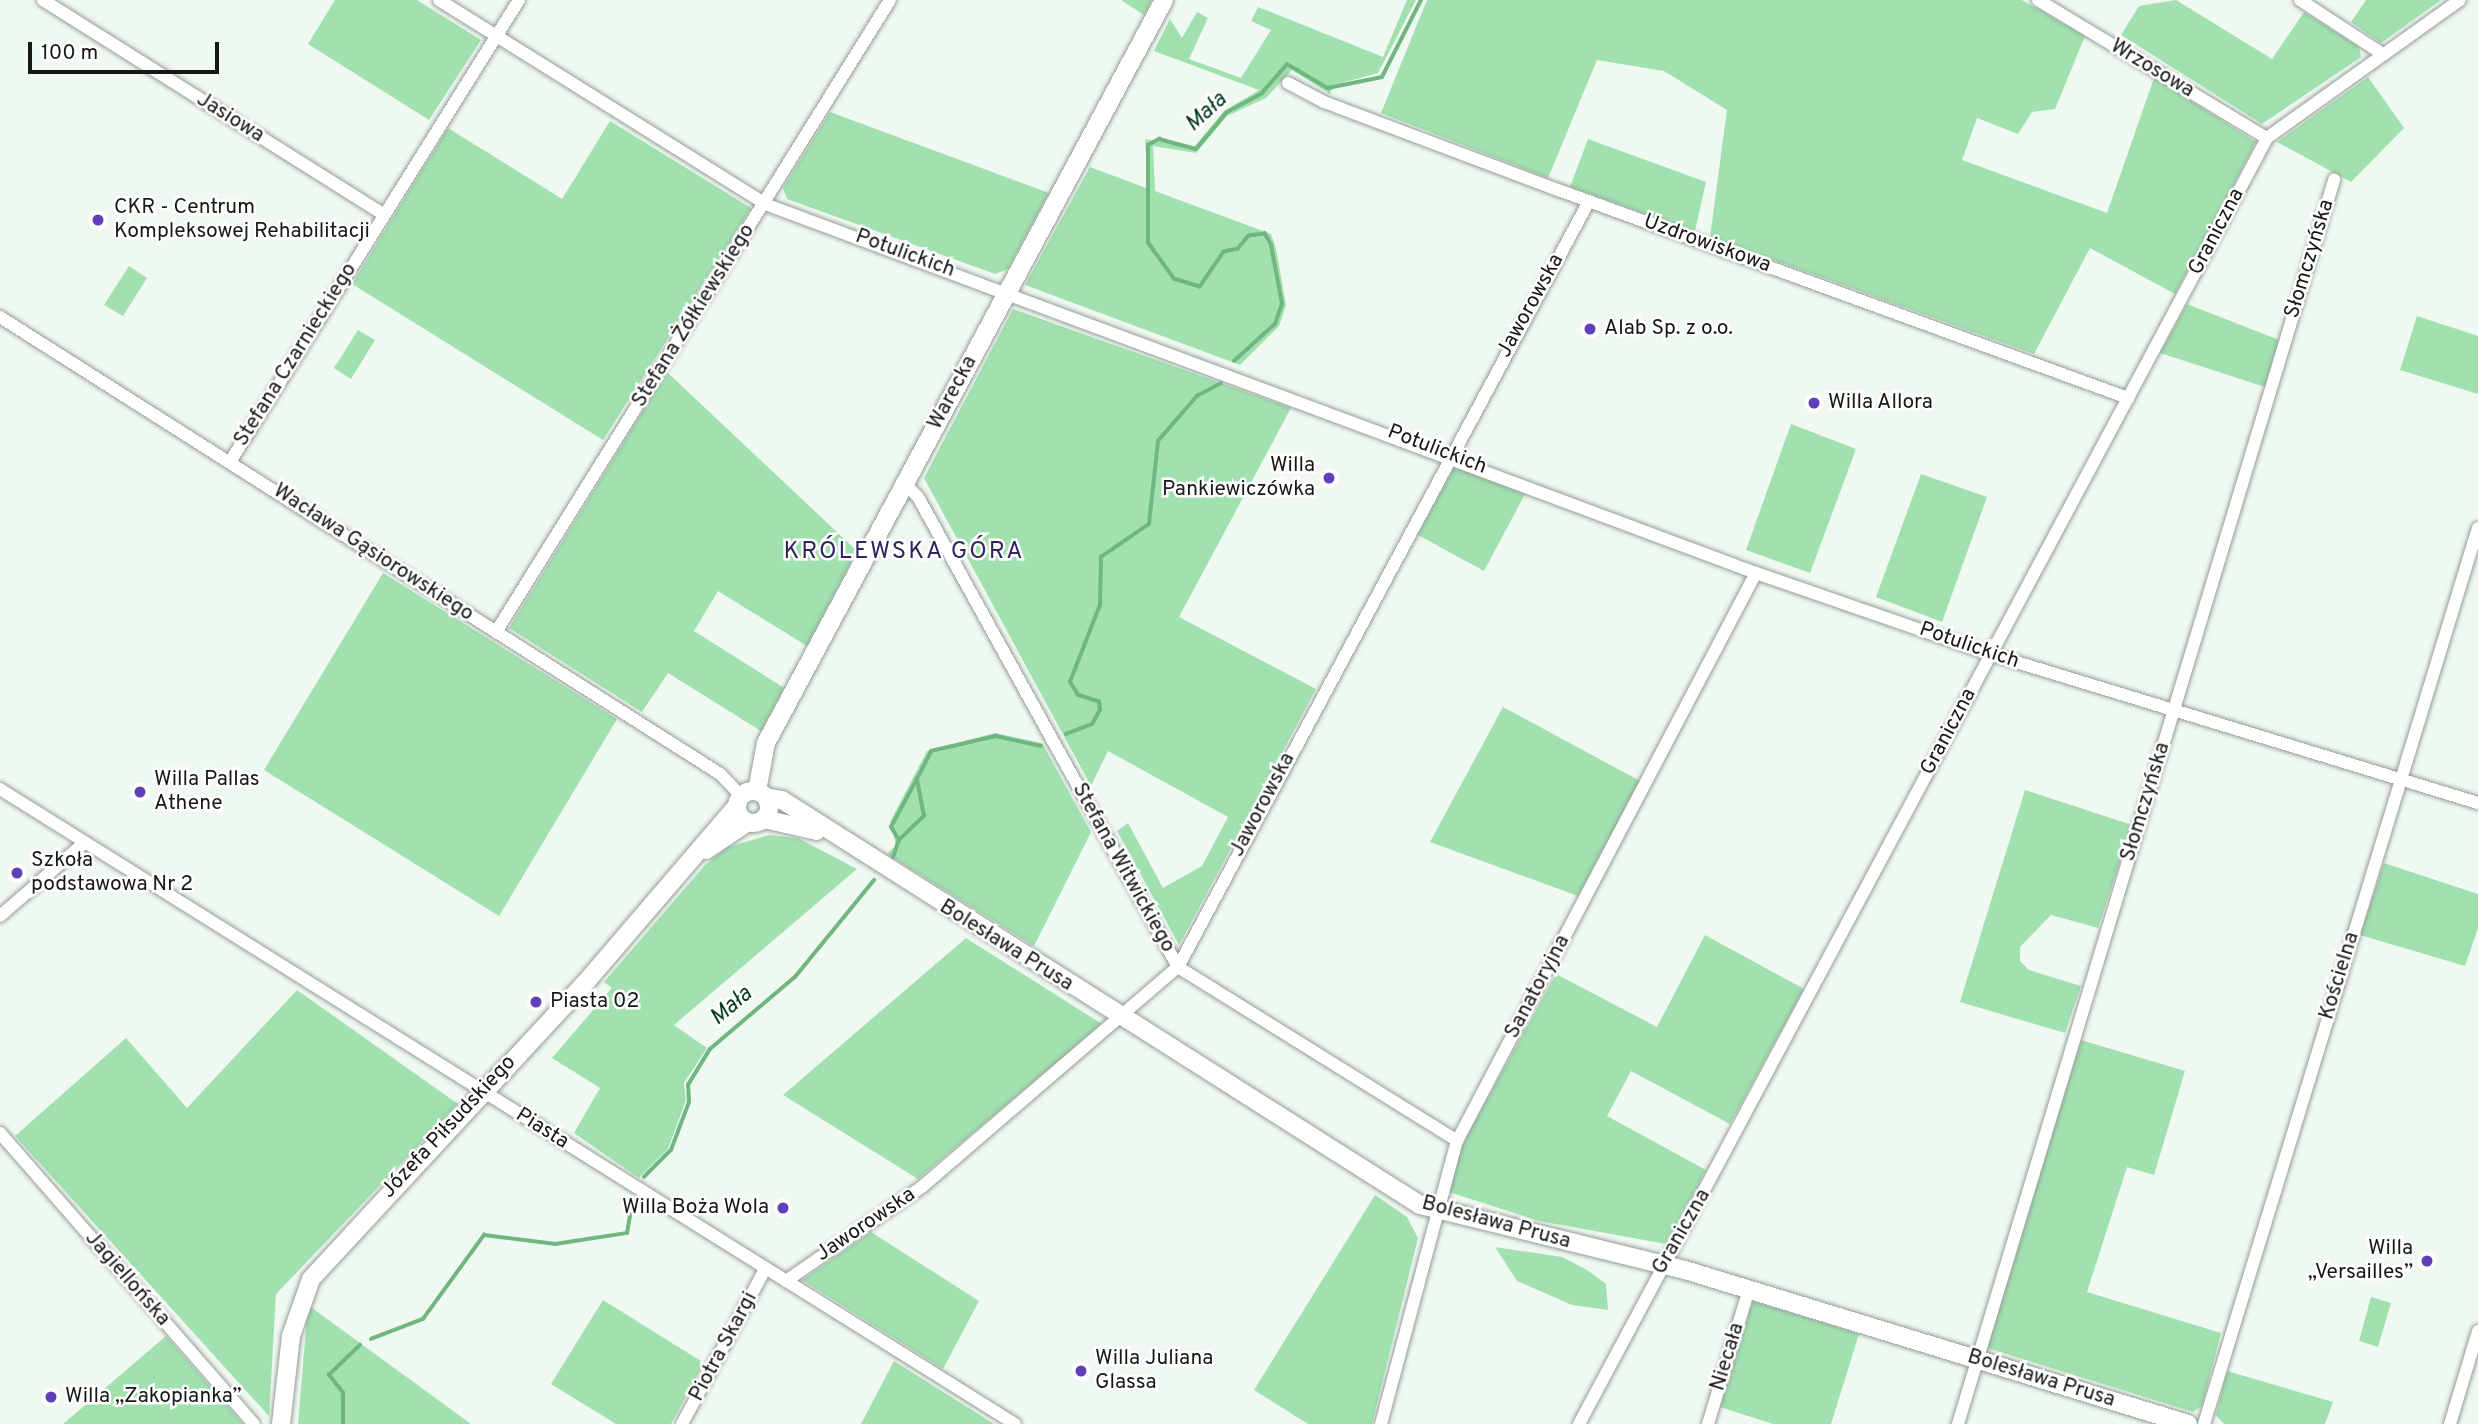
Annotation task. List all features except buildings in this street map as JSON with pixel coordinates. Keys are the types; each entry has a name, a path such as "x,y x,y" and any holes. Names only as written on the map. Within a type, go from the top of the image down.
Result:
{"street":[{"name":"Jasiowa","path":"43,0 383,214"},
{"name":"Potulickich","path":"439,0 765,204 1449,454 1756,573 1990,654 2478,803"},
{"name":"Stefana Czarnieckiego","path":"230,462 519,0"},
{"name":"Stefana Żółkiewskiego","path":"496,632 890,0"},
{"name":"Warecka","path":"756,820 750,798 766,743 1164,0"},
{"name":"Wrzosowa","path":"2038,0 2267,138"},
{"path":"2300,0 2384,55"},
{"name":"Graniczna","path":"1579,1424 2267,138 2460,0"},
{"name":"Uzdrowiskowa","path":"1288,83 1324,102 2128,398"},
{"name":"Słomczyńska","path":"1958,1424 2334,180"},
{"name":"Jaworowska","path":"786,1281 923,1186 1178,967 1449,454 1589,201"},
{"name":"Wacława Gąsiorowskiego","path":"0,317 720,774 750,798"},
{"name":"Stefana Witwickiego","path":"905,484 918,497 1178,967 1457,1141"},
{"name":"Kościelna","path":"2204,1424 2478,528"},
{"name":"Sanatoryjna","path":"1381,1424 1434,1211 1457,1141 1756,573"},
{"name":"Piasta","path":"0,789 1015,1424"},
{"path":"750,798 756,820"},
{"name":"Bolesława Prusa","path":"750,798 782,800 839,841 1434,1211 1665,1264 2188,1424"},
{"name":"Józefa Piłsudskiego","path":"281,1424 291,1336 311,1279 750,798"},
{"name":"Bolesława Prusa","path":"756,820 801,824 839,841"},
{"name":"Józefa Piłsudskiego","path":"687,865 756,820"},
{"path":"0,916 85,843"},
{"name":"Jagiellońska","path":"0,1133 254,1424"},
{"name":"Piotra Skargi","path":"682,1424 765,1269"},
{"name":"Niecała","path":"1708,1424 1749,1289"},
{"path":"2450,1424 2478,1331"}],"green space":[{"path":"335,0 417,0 481,40 429,120 308,44"},
{"path":"1121,0 1152,0 1144,15"},
{"path":"1407,0 1416,0 1378,73 1334,85 1330,94 1292,70 1266,98 1227,116 1196,153 1153,146 1155,191 1271,234 1286,305 1279,326 1240,365 1025,285 1090,167 1149,189 1145,139 1194,147 1224,111 1259,90 1154,51 1170,19 1182,38 1197,12 1208,18 1189,59 1241,78 1271,30 1251,21 1258,7 1383,57"},
{"path":"1427,0 2022,0 2085,36 2055,109 2032,112 2018,134 1977,118 1962,160 2107,213 2154,78 2256,142 2175,294 2090,248 2034,354 1710,237 1727,110 1664,71 1597,60 1548,178 1381,113"},
{"path":"2176,0 2272,59 2304,12 2359,47 2361,57 2262,124 2121,35 2139,6"},
{"path":"2366,0 2441,0 2381,43 2351,22"},
{"path":"2368,77 2404,128 2351,182 2277,142"},
{"path":"830,112 1049,193 1008,269 995,274 787,199 783,188"},
{"path":"610,121 751,208 603,440 352,284 448,128 562,199"},
{"path":"1588,139 1706,182 1695,231 1570,187"},
{"path":"129,266 147,278 123,316 104,305"},
{"path":"2187,304 2279,340 2265,387 2160,353"},
{"path":"1013,309 1291,408 1179,617 1316,689 1179,945 1117,831 1128,823 1163,888 1202,866 1228,817 1108,751 1091,786 924,478"},
{"path":"2417,316 2478,336 2478,394 2400,370"},
{"path":"358,330 375,340 351,379 334,368"},
{"path":"667,372 857,551 807,646 718,591 694,631 784,688 761,731 668,673 642,712 509,628"},
{"path":"1791,424 1856,449 1810,573 1746,550"},
{"path":"1454,467 1525,494 1484,571 1418,535"},
{"path":"1921,474 1987,497 1942,622 1876,597"},
{"path":"383,573 617,719 499,916 264,770"},
{"path":"1503,707 1640,781 1578,896 1430,842"},
{"path":"995,733 1042,743 1091,832 1034,946 887,854 896,845 890,822 927,751"},
{"path":"2025,790 2132,825 2098,928 2051,915 2020,947 2020,961 2029,970 2081,986 2065,1033 1960,1002"},
{"path":"769,835 798,838 857,869 674,1025 707,1048 684,1083 686,1100 668,1149 639,1178 574,1133 600,1088 552,1058 612,988 604,982 705,865 728,847"},
{"path":"2384,863 2478,894 2478,928 2465,966 2360,935"},
{"path":"1705,935 1804,989 1730,1124 1631,1071 1607,1116 1706,1170 1666,1244 1539,1221 1449,1192 1457,1154 1556,974 1657,1027"},
{"path":"966,938 1102,1024 918,1179 783,1095"},
{"path":"297,990 458,1104 276,1294 269,1416 15,1136 126,1038 187,1108"},
{"path":"2081,1040 2185,1071 2154,1175 2127,1167 2087,1292 2221,1333 2202,1406 2193,1412 1987,1348"},
{"path":"1375,1195 1407,1217 1418,1238 1372,1424 1308,1424 1254,1390"},
{"path":"871,1232 979,1301 943,1369 802,1280"},
{"path":"1495,1247 1562,1257 1587,1270 1606,1284 1608,1310 1572,1305 1517,1281"},
{"path":"2371,1297 2391,1303 2378,1347 2359,1341"},
{"path":"603,1300 704,1363 671,1424 616,1424 551,1384"},
{"path":"1753,1301 1859,1334 1831,1424 1773,1424 1720,1407"},
{"path":"308,1305 471,1424 298,1424"},
{"path":"166,1336 243,1424 63,1424"},
{"path":"894,1361 994,1424 861,1424"},
{"path":"2227,1371 2333,1402 2325,1424 2224,1424 2216,1415"}],"waterway":[{"name":"Mała","path":"1234,361 1275,324 1282,304 1271,245 1265,234 1249,236 1238,249 1224,252 1200,287 1174,279 1148,243 1148,145 1159,139 1196,149 1227,112 1262,93 1287,64 1328,88 1382,77 1421,0"},
{"name":"Mała","path":"1066,734 1092,724 1100,710 1099,702 1078,695 1070,682 1100,605 1101,557 1149,524 1158,441 1197,396 1221,383"},
{"name":"Mała","path":"893,857 899,840 924,816 917,779 931,751 996,736 1041,746"},
{"name":"Mała","path":"899,840 891,827 917,779"},
{"name":"Mała","path":"644,1177 671,1150 689,1102 688,1085 710,1049 795,977 874,880"},
{"name":"Mała","path":"371,1339 423,1319 484,1235 555,1244 627,1233 633,1199"},
{"name":"Mała","path":"343,1424 343,1393 329,1375 360,1345"}],"place":[{"name":"CKR - Centrum Kompleksowej Rehabilitacji","path":"98,220"},
{"name":"Alab Sp. z o.o.","path":"1590,329"},
{"name":"Willa Allora","path":"1814,403"},
{"name":"Willa Pankiewiczówka","path":"1329,478"},
{"name":"Willa Pallas Athene","path":"140,792"},
{"name":"Szkoła podstawowa Nr 2","path":"17,873"},
{"name":"Piasta 02","path":"536,1002"},
{"name":"Willa Boża Wola","path":"783,1208"},
{"name":"Willa „Versailles”","path":"2427,1261"},
{"name":"Willa Juliana Glassa","path":"1081,1371"},
{"name":"Willa „Zakopianka”","path":"51,1397"}],"district":[{"name":"KRÓLEWSKA GÓRA","path":"904,553"}]}
